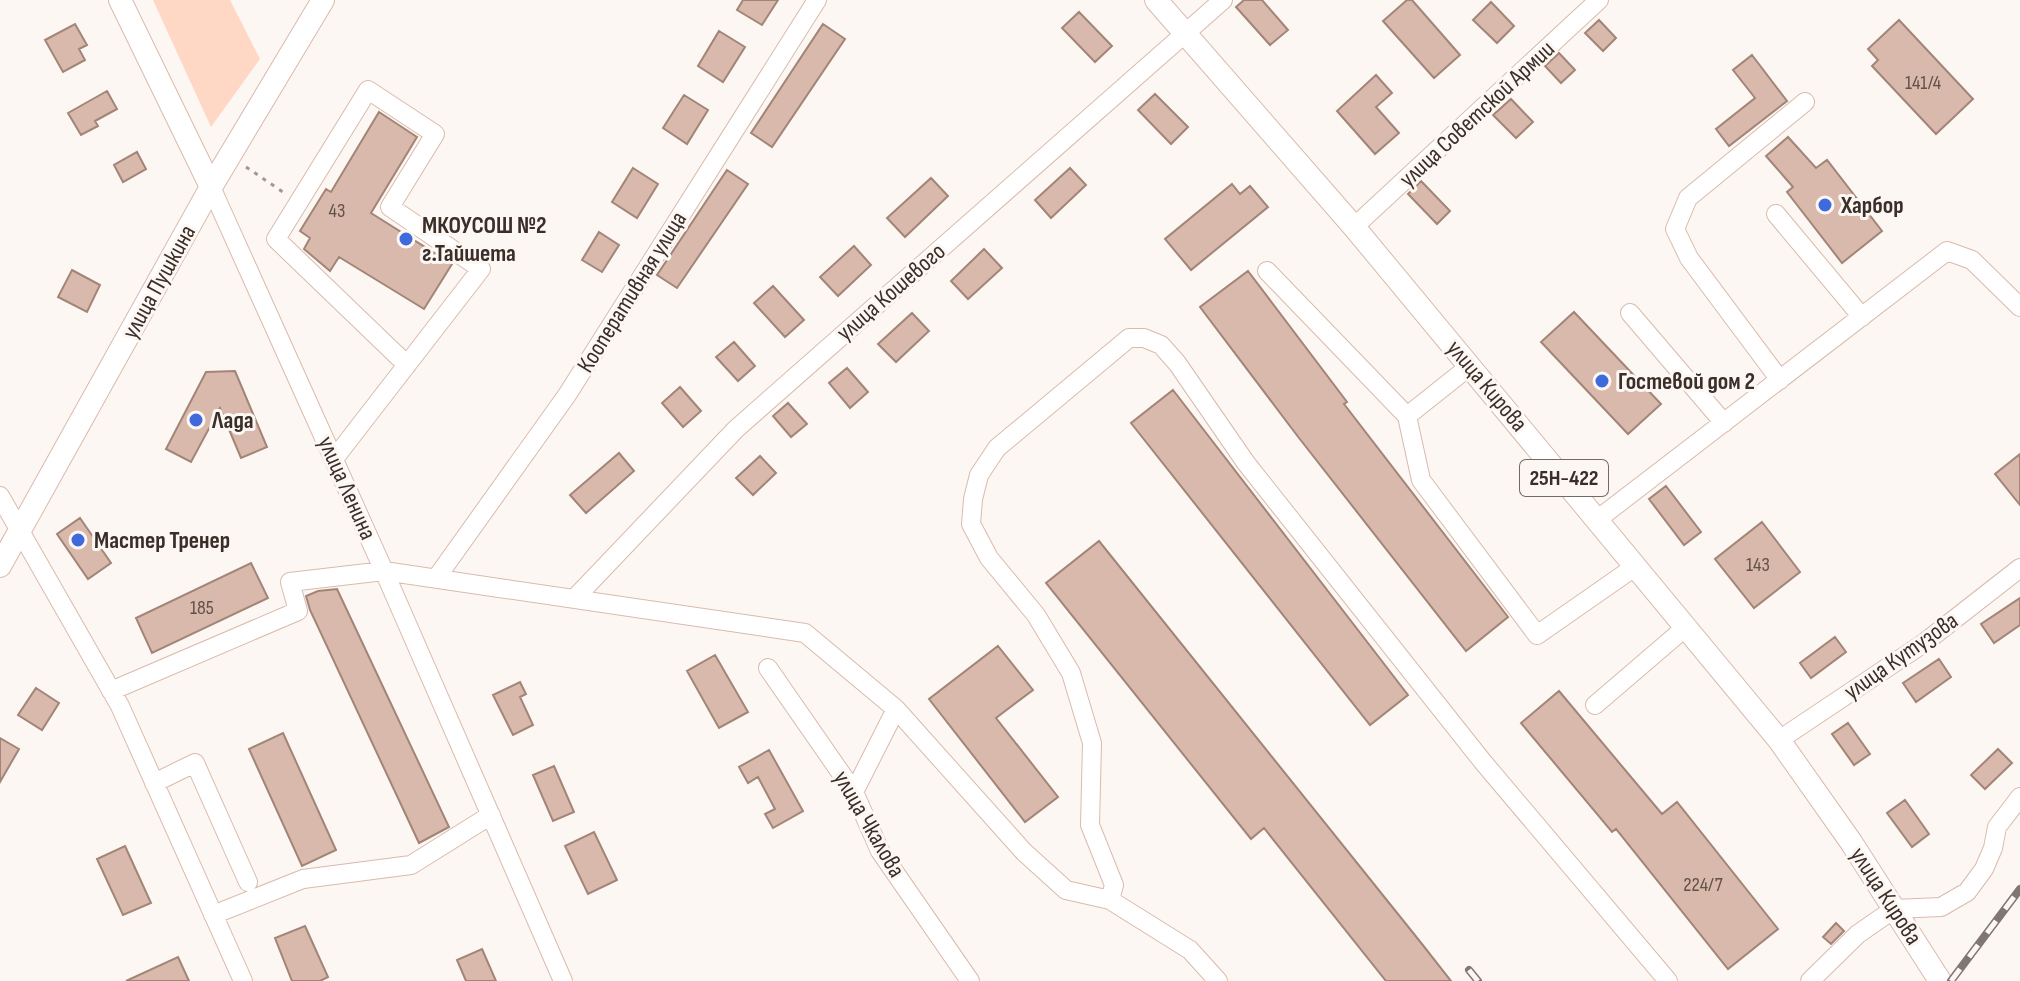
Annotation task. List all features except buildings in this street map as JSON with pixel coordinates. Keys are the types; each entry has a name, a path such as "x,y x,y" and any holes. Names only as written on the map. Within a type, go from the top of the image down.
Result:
{"main road":[{"name":"улица Ленина","path":"120,0 211,187"},
{"name":"улица Пушкина","path":"0,566 211,187 323,0"},
{"name":"улица Кирова","path":"1156,0 1354,227 1779,740 1851,842 1940,981"}],"street":[{"name":"Кооперативная улица","path":"437,577 567,395 817,0"},
{"name":"улица Кошевого","path":"574,599 736,429 1223,0"},
{"name":"улица Советской Армии","path":"1354,227 1599,0"},
{"path":"334,459 407,365 481,269 390,207 435,134 368,90 276,239 407,365"},
{"path":"1780,380 1689,258 1675,229 1688,198 1805,102"},
{"name":"улица Ленина","path":"211,187 384,571 563,981"},
{"path":"1776,214 1862,317"},
{"path":"1598,519 1947,251 1972,260 2020,307"},
{"path":"1267,271 1407,416 1421,480 1537,635 1636,566"},
{"path":"1630,313 1724,423"},
{"path":"1110,900 1114,885 1090,825 1092,743 1071,673 1036,615 989,558 971,524 979,475 997,448 1129,338 1144,338 1161,345 1177,363 1246,463 1483,762 1668,981"},
{"path":"1407,416 1470,366"},
{"path":"0,496 111,691 243,981"},
{"name":"улица Кутузова","path":"1779,740 1924,643 2020,568"},
{"path":"111,691 298,611 290,582 384,571 805,633 896,709 1024,852 1066,890 1110,900 1190,950 1218,981"},
{"path":"1595,705 1686,627"},
{"name":"улица Чкалова","path":"768,668 854,792 880,851 970,981"},
{"path":"854,792 896,709"},
{"path":"154,783 195,763 248,882"},
{"path":"1810,981 1858,934 1894,909 1941,907 1967,892 1984,869 1997,827 2020,797"},
{"path":"213,915 303,879 411,865 491,815"}],"path":[{"path":"230,156 299,202"}],"shaded area":[{"path":"153,0 230,0 260,59 211,127"}],"railway":[{"path":"1951,981 2020,889"},
{"path":"1469,970 1478,981"}],"place":[{"name":"Харбор","path":"1825,205"},
{"name":"МКОУСОШ №2 г.Тайшета","path":"406,239"},
{"name":"Гостевой дом 2","path":"1602,381"},
{"name":"Лада","path":"196,420"},
{"name":"Мастер Тренер","path":"78,540"}]}
